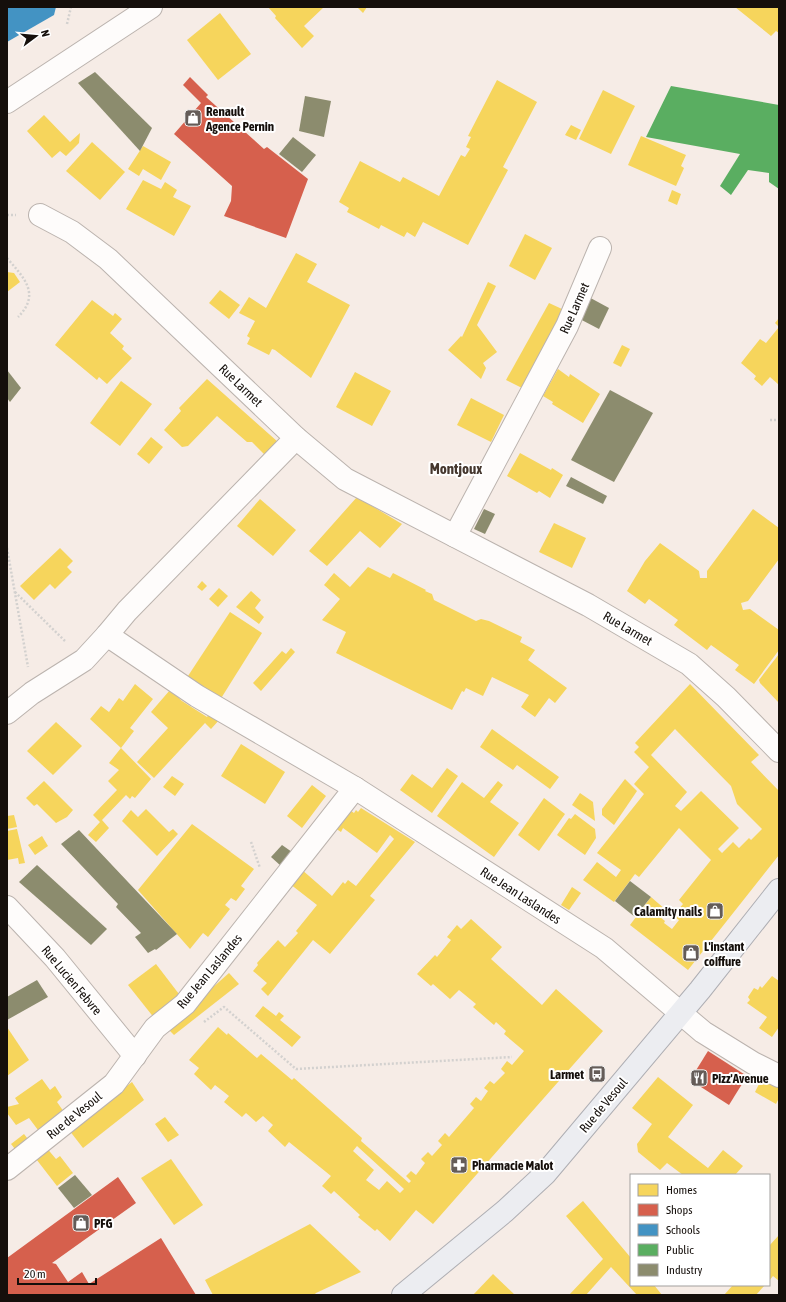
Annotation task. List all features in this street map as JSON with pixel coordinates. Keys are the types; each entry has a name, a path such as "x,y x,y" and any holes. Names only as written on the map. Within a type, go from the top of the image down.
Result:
{"main road":[{"name":"Rue de Vesoul","path":"403,1295 505,1211 545,1174 700,990 779,890"}],"street":[{"path":"7,102 150,7"},
{"name":"Rue Larmet","path":"40,215 72,232 108,259 296,438 345,479 588,605 689,664 726,696 779,752"},
{"name":"Rue Larmet","path":"455,536 567,326 600,248"},
{"path":"7,713 32,693 84,660 127,610 296,438"},
{"name":"Rue Jean Laslandes","path":"107,635 197,696 355,788 604,948 703,1032 753,1063 779,1076"},
{"name":"Rue Jean Laslandes","path":"135,1056 154,1028 185,1004 355,788"},
{"name":"Rue Lucien Febvre","path":"7,907 55,958 135,1056"},
{"name":"Rue de Vesoul","path":"7,1169 114,1084 135,1056"}],"path":[{"path":"67,24 71,7"},
{"path":"7,258 25,279 30,291 29,301 25,311 18,318"},
{"path":"770,420 779,420"},
{"path":"7,548 32,693"},
{"path":"7,571 11,570"},
{"path":"14,592 84,660"},
{"path":"199,1026 224,1007 296,1069 512,1057"}],"building: Homes":[{"path":"268,7 324,7 304,26 314,36 302,48 275,18 276,16"},
{"path":"357,7 367,7 363,13"},
{"path":"735,7 779,7 779,33 776,31 771,36"},
{"path":"220,13 251,54 218,80 187,40"},
{"path":"497,80 537,102 503,167 508,170 468,245 423,222 415,237 407,232 404,237 381,225 379,229 347,212 349,208 339,202 360,161 400,182 403,177 439,196 461,155 465,157 470,149 466,147 471,137 468,136"},
{"path":"603,90 635,106 611,154 579,139"},
{"path":"44,115 70,142 80,133 79,143 66,156 60,151 52,158 27,131"},
{"path":"571,125 581,130 576,140 565,135"},
{"path":"641,136 686,155 681,166 684,168 676,186 628,165"},
{"path":"92,142 125,172 100,200 66,171"},
{"path":"143,146 171,162 161,180 143,169 139,176 128,169"},
{"path":"143,180 161,189 165,182 177,190 173,197 191,206 174,236 126,209"},
{"path":"672,190 681,194 677,205 668,201"},
{"path":"525,234 552,248 535,280 509,266"},
{"path":"296,253 317,264 307,282 350,305 311,378 275,350 272,349 269,355 247,344 250,338 247,336 255,321 239,313 249,297 266,308"},
{"path":"7,272 14,273 20,282 7,292"},
{"path":"488,282 496,286 477,325 497,352 483,363 486,368 481,379 448,350 461,336 462,337"},
{"path":"220,290 240,305 229,319 209,303"},
{"path":"92,300 113,316 115,313 122,319 110,333 124,346 122,349 132,358 107,384 99,377 97,380 55,345"},
{"path":"549,303 562,309 563,316 526,390 506,380"},
{"path":"779,318 779,327 775,323"},
{"path":"779,327 779,385 770,377 762,386 754,379 756,376 741,363 760,339 766,343"},
{"path":"622,345 630,349 621,367 613,363"},
{"path":"558,369 569,377 570,374 600,394 583,423 552,404 553,402 543,396"},
{"path":"355,372 391,391 372,426 336,407"},
{"path":"207,379 278,442 265,455 252,442 247,442 217,416 188,446 182,447 164,430 181,411 179,408"},
{"path":"121,381 152,404 120,446 90,423"},
{"path":"471,398 504,415 491,442 457,425"},
{"path":"151,437 163,447 149,464 137,454"},
{"path":"520,453 551,470 552,468 563,475 550,498 539,491 537,493 507,476"},
{"path":"357,497 402,524 380,548 360,531 327,566 309,551"},
{"path":"260,499 296,530 273,556 237,526"},
{"path":"753,509 779,528 779,559 748,601 741,603 743,610 750,609 779,630 779,650 754,684 735,670 739,665 711,645 707,650 674,625 678,620 649,599 645,604 627,591 645,561 660,543 699,571 700,578 707,578 707,571"},
{"path":"554,523 586,538 572,568 539,552"},
{"path":"60,548 73,561 67,567 72,572 55,589 50,584 34,600 20,586"},
{"path":"368,567 390,578 393,573 426,590 425,591 432,594 434,600 476,621 481,619 489,621 522,637 520,642 535,650 528,660 567,688 555,703 549,698 535,717 521,707 529,695 492,677 483,696 466,688 464,692 462,691 452,710 336,653 346,632 322,620 340,599 324,585 334,573 350,587"},
{"path":"202,581 207,586 202,591 197,587"},
{"path":"219,588 228,596 218,607 209,599"},
{"path":"251,591 261,600 255,608 264,617 259,624 236,607"},
{"path":"230,612 262,633 220,700 186,679"},
{"path":"291,648 295,652 261,691 253,683 282,651 286,654"},
{"path":"779,654 779,703 760,683 759,680"},
{"path":"135,684 153,699 130,728 134,731 121,748 90,719 101,706 109,712 119,698 123,701"},
{"path":"690,684 759,755 751,762 779,791 779,855 688,970 630,925 651,897 666,910 660,917 665,921 664,923 672,929 679,920 676,918 677,911 683,904 679,900 711,860 679,828 639,877 635,874 614,902 583,880 597,862 616,877 621,870 597,853 644,794 634,784 649,767 634,752 639,747 635,743","holes":["675,729 731,786 737,804 762,829 751,840 749,838 739,848 733,842 722,853 718,849 739,828 701,791 681,811 675,806 687,792 651,755"]},
{"path":"170,690 182,701 207,717 210,713 220,719 211,729 205,723 154,778 137,762 168,728 151,712"},
{"path":"56,722 82,746 53,775 27,751"},
{"path":"492,729 559,777 550,789 517,765 513,770 480,747"},
{"path":"241,744 285,772 265,804 221,776"},
{"path":"121,748 151,779 135,798 132,796 130,799 126,795 102,820 109,828 96,842 88,835 100,822 93,815 117,790 108,781 119,770 109,763"},
{"path":"447,768 458,776 432,813 400,790 412,774 432,788"},
{"path":"172,776 184,784 175,796 163,787"},
{"path":"625,779 637,791 614,825 602,815 602,809"},
{"path":"44,781 73,810 67,817 56,823 37,804 34,806 26,798"},
{"path":"498,781 503,785 490,802 519,823 494,857 437,816 462,782 484,798"},
{"path":"312,785 326,796 302,828 287,816"},
{"path":"580,793 593,802 595,821 572,805"},
{"path":"544,798 565,814 539,851 518,835"},
{"path":"347,808 354,813 356,810 358,812 361,808 415,842 370,896 375,900 330,954 313,940 268,996 261,989 267,983 253,971 258,965 257,963 278,940 285,947 298,933 296,931 317,905 290,884 301,869 332,896 343,882 345,884 348,880 356,886 394,839 390,835 377,853 343,828 341,832 332,826"},
{"path":"146,809 169,832 173,829 178,834 157,856 122,821 131,810 138,817"},
{"path":"575,814 595,829 596,838 585,855 557,835 569,818 571,819"},
{"path":"14,815 17,827 7,829 7,816"},
{"path":"192,824 254,869 241,886 245,889 236,901 231,898 225,905 230,909 208,937 203,933 190,949 138,890"},
{"path":"17,829 25,863 19,864 18,858 7,860 7,831"},
{"path":"42,836 48,846 35,855 28,845"},
{"path":"572,887 581,893 569,910 561,905"},
{"path":"471,919 502,947 491,959 542,1005 556,989 603,1031 433,1224 416,1210 390,1241 377,1229 375,1231 358,1217 360,1215 334,1191 331,1194 322,1186 331,1176 289,1142 285,1147 268,1131 273,1125 263,1116 256,1122 246,1113 242,1117 224,1102 229,1096 215,1085 211,1090 194,1074 199,1068 189,1060 218,1027 227,1035 228,1033 257,1058 261,1054 292,1080 294,1078 362,1138 361,1141 409,1183 411,1181 406,1176 411,1171 416,1175 425,1163 421,1159 428,1152 432,1156 442,1145 438,1141 445,1133 449,1137 474,1108 470,1104 476,1097 481,1101 488,1091 484,1088 490,1081 494,1084 505,1073 501,1069 507,1061 512,1065 524,1051 504,1034 506,1031 496,1022 494,1025 473,1007 476,1004 459,990 450,999 433,984 431,986 417,974 435,955 437,957 451,940 447,937 457,925 461,929","holes":["357,1146 404,1189 400,1193 387,1181 379,1190 366,1180 374,1170 353,1151"]},
{"path":"156,964 182,998 155,1019 128,985"},
{"path":"229,973 239,984 174,1035 167,1028"},
{"path":"772,976 779,981 779,1027 772,1037 759,1028 767,1017 747,1003 750,1000 748,997 754,988 758,990 760,986 762,988"},
{"path":"263,1006 276,1016 279,1012 284,1016 280,1020 301,1037 292,1047 255,1016"},
{"path":"7,1027 29,1060 7,1076"},
{"path":"658,1077 693,1105 668,1137 708,1168 723,1150 743,1166 736,1174 682,1174 667,1163 660,1170 638,1152 637,1144 652,1124 632,1108"},
{"path":"762,1078 779,1087 779,1098 776,1104 755,1092"},
{"path":"42,1079 50,1090 55,1086 62,1097 57,1102 64,1112 38,1130 29,1118 16,1125 7,1113 7,1107 19,1104 15,1098"},
{"path":"132,1082 144,1100 83,1148 69,1130"},
{"path":"165,1117 179,1135 168,1142 155,1124"},
{"path":"24,1134 31,1143 19,1154 11,1144"},
{"path":"45,1146 56,1159 60,1156 73,1173 57,1186 33,1155"},
{"path":"171,1159 203,1205 174,1225 141,1178"},
{"path":"583,1201 630,1257 630,1286 655,1286 662,1295 637,1295 611,1267 586,1295 569,1295 603,1259 566,1216"},
{"path":"310,1224 361,1272 314,1295 213,1295 205,1280"},
{"path":"779,1235 779,1281 773,1276 770,1280 770,1245"},
{"path":"493,1274 515,1295 473,1295"},
{"path":"732,1286 764,1286 756,1295 724,1295"}],"building: Shops":[{"path":"190,77 208,95 206,97 264,149 267,147 308,179 286,238 224,216 231,201 232,186 174,134 201,103 183,85"},
{"path":"708,1051 747,1076 729,1105 690,1080"},
{"name":"PFG","path":"118,1177 136,1203 52,1263 56,1264 68,1282 82,1272 89,1284 161,1238 196,1295 7,1295 7,1258"}],"building: Schools":[{"path":"7,7 56,7 54,15 7,42"}],"building: Public":[{"path":"671,86 779,105 779,189 769,182 769,173 748,170 731,195 720,186 740,154 646,137"}],"building: Industry":[{"path":"95,72 152,128 140,151 78,83"},
{"path":"305,96 331,101 324,137 299,131"},
{"path":"293,137 316,155 302,172 279,154"},
{"path":"585,295 609,308 599,329 574,316"},
{"path":"7,370 21,388 10,402 7,398"},
{"path":"610,390 653,413 614,482 571,460"},
{"path":"571,477 607,496 603,504 566,486"},
{"path":"484,509 495,514 485,534 474,529"},
{"path":"79,830 177,934 156,950 155,949 148,953 135,937 141,933 116,907 118,904 61,844"},
{"path":"282,845 292,852 281,866 271,857"},
{"path":"37,865 107,929 91,945 19,882"},
{"path":"630,881 651,897 635,917 615,901"},
{"path":"37,980 48,997 7,1020 7,997"},
{"path":"75,1175 92,1195 74,1208 58,1188"}],"place":[{"name":"Renault Agence Pernin","path":"193,118"},
{"name":"Calamity nails","path":"715,911"},
{"name":"L'instant coiffure","path":"691,953"},
{"name":"Larmet","path":"597,1074"},
{"name":"Pizz'Avenue","path":"699,1078"},
{"name":"Pharmacie Malot","path":"459,1165"},
{"name":"PFG","path":"81,1223"}],"district":[{"name":"Montjoux","path":"456,469"}]}
